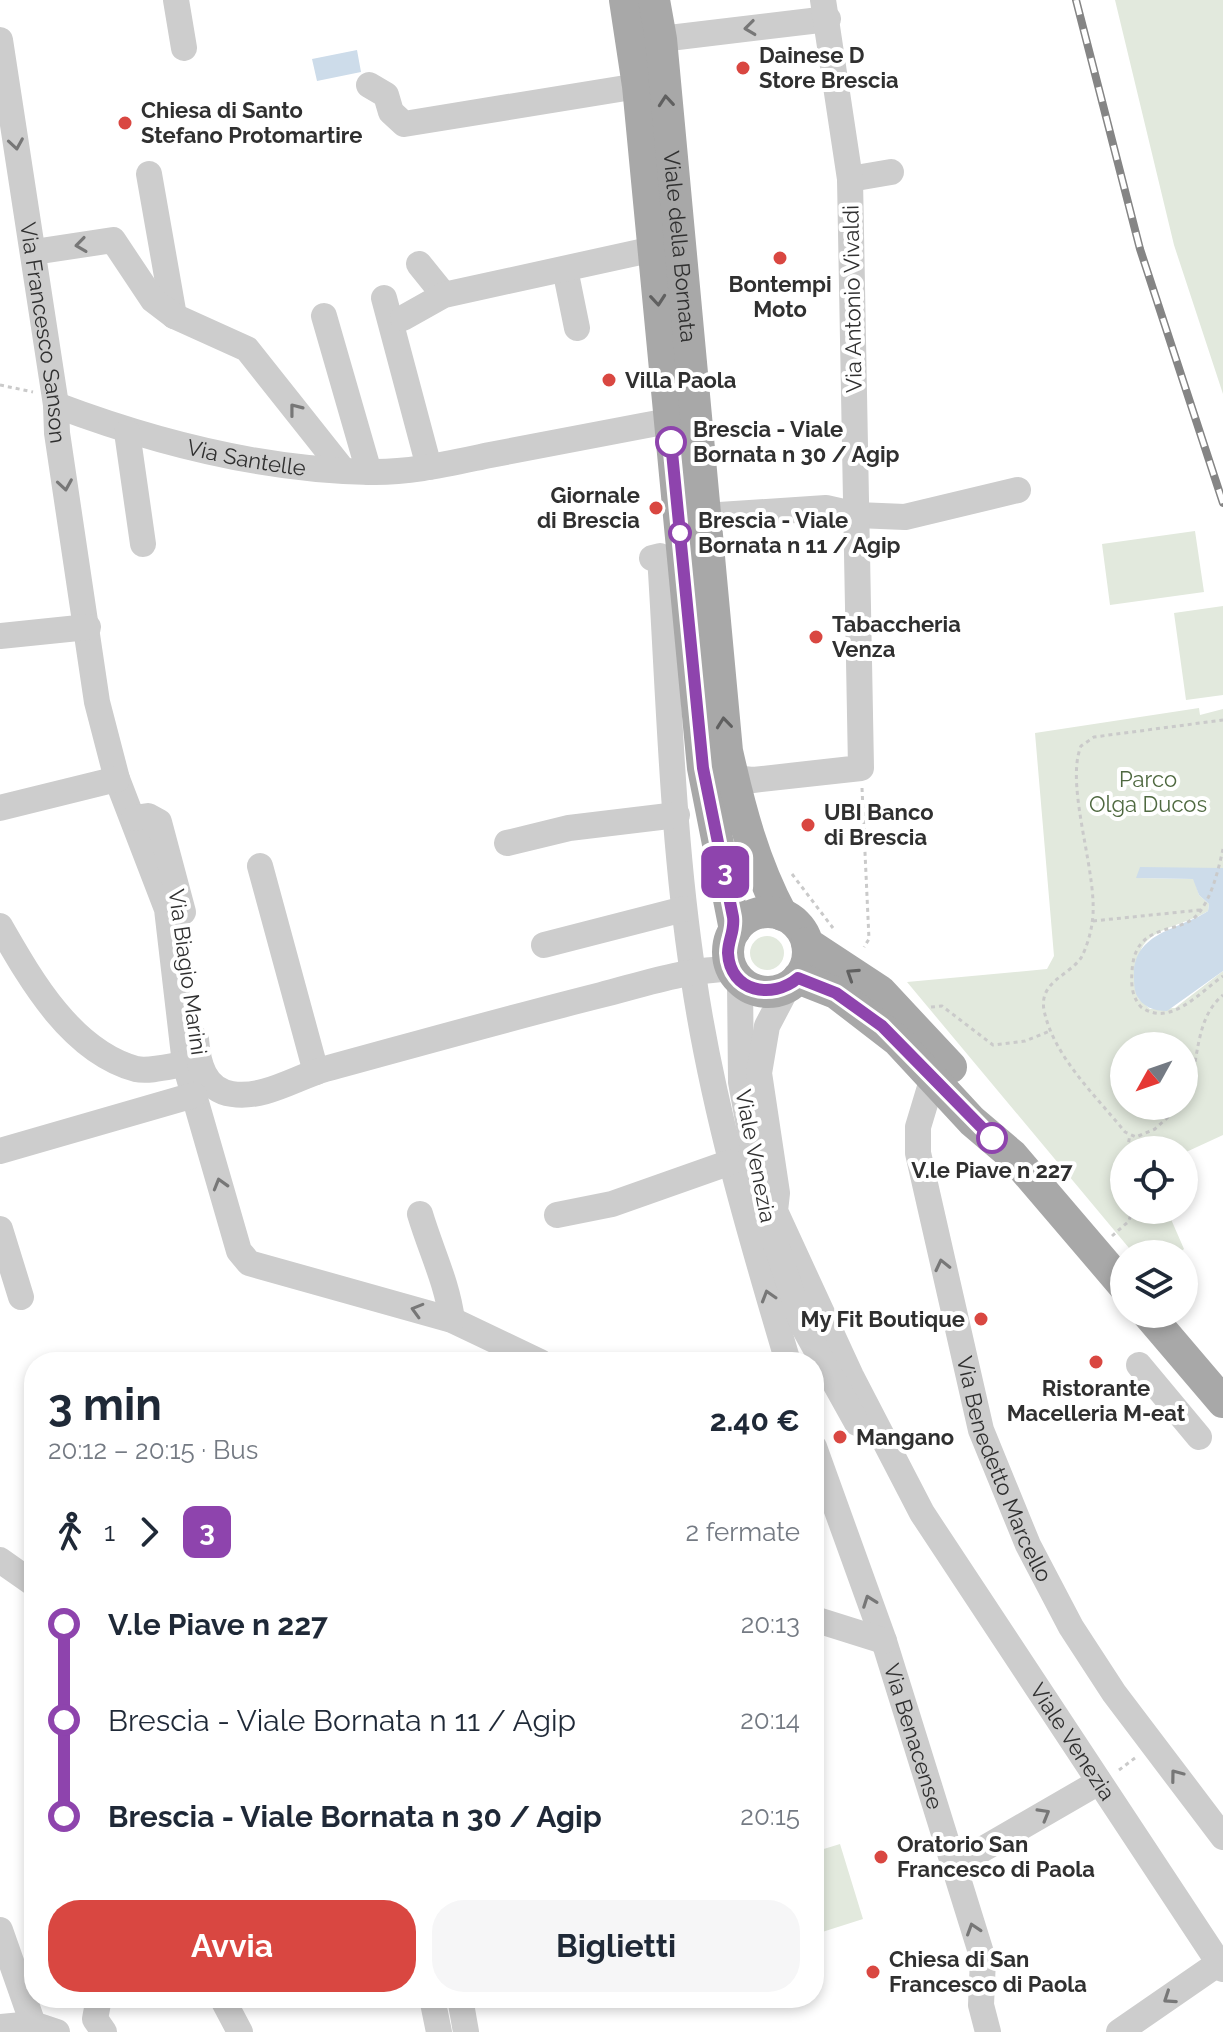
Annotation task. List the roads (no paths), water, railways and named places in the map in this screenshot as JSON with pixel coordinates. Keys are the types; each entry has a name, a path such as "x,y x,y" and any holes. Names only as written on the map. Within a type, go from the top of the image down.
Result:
{"main road":[{"name":"Viale della Bornata","path":"625,0 638,86 723,961"},
{"name":"Viale della Bornata","path":"654,0 661,39 727,751 761,877 782,915"},
{"path":"793,982 804,968 807,943 802,931 782,915 756,914 723,961 763,992 793,982 836,993 937,1066 987,1112 1012,1155 1110,1270"},
{"path":"807,943 880,991 937,1066"},
{"path":"1156,1328 1188,1386 1223,1402"}],"street":[{"path":"176,0 184,48"},
{"name":"Via Antonio Vivaldi","path":"661,39 825,10 850,179 861,768 753,780 733,778"},
{"name":"Via Francesco Sanson","path":"0,42 34,252 51,400 97,702 117,779 167,909 185,1064 239,1251 249,1263 452,1320"},
{"path":"369,85 386,95 391,112 404,124 638,86"},
{"name":"Via Antonio Vivaldi","path":"850,179 891,172"},
{"path":"149,174 174,316"},
{"path":"34,252 113,240 153,300 174,316 247,349 356,471"},
{"name":"Viale della Bornata","path":"403,318 444,295 654,249"},
{"path":"419,264 444,295"},
{"path":"565,269 577,328"},
{"path":"384,298 429,467"},
{"path":"324,316 356,471"},
{"name":"Via Santelle","path":"51,400 127,432 304,468 356,471 429,467 669,421"},
{"path":"127,432 143,544"},
{"path":"704,516 826,508 857,515 905,517 1018,490"},
{"path":"652,558 660,556 684,909 723,961 731,1162 787,1352"},
{"path":"0,636 88,627"},
{"path":"0,808 117,779"},
{"path":"507,843 569,828 677,815"},
{"name":"Via Biagio Marini","path":"134,818 148,816 159,822 182,902 197,1058 207,1080 229,1094 252,1096 316,1072 723,961"},
{"path":"260,866 316,1072"},
{"path":"544,945 684,909"},
{"path":"0,926 28,973 83,1040 104,1055 138,1070 185,1064"},
{"name":"Viale Venezia","path":"723,961 745,1111 777,1257 812,1352"},
{"name":"Viale Venezia","path":"793,982 767,1026 759,1073 777,1193 775,1211 799,1295 803,1326"},
{"name":"Via Benedetto Marcello","path":"937,1066 918,1127 918,1153 981,1430 1028,1545 1071,1627 1114,1693 1223,1837"},
{"path":"0,1151 194,1095"},
{"name":"Viale Venezia","path":"557,1215 612,1204 731,1162"},
{"name":"Viale Venezia","path":"775,1211 851,1376 922,1513 1221,1966"},
{"path":"420,1214 431,1252 447,1284 452,1320 519,1352"},
{"path":"0,1229 21,1297"},
{"path":"794,1352 803,1326"},
{"path":"1144,1371 1158,1373 1188,1386 1192,1430 1144,1371"},
{"name":"Viale Venezia","path":"824,1375 891,1479 922,1513"},
{"name":"Via Benacense","path":"824,1475 884,1641 983,1959 981,2005 988,2032"},
{"path":"0,1560 24,1577"},
{"path":"824,1622 884,1641"},
{"path":"952,1867 1099,1782"},
{"path":"0,1930 24,1982"},
{"path":"1119,2032 1221,1966"},
{"path":"0,2027 45,2028 36,2008"},
{"path":"97,2008 95,2019 104,2032"},
{"path":"227,2008 240,2032"},
{"path":"434,2008 439,2032"},
{"path":"462,2008 466,2032"}],"water":[{"path":"357,50 361,72 317,81 312,59"},
{"path":"1140,867 1223,868 1223,971 1167,1011 1149,1007 1136,994 1136,961 1149,941 1208,911 1209,904 1199,895 1193,879 1136,878"}],"railway":[{"path":"1076,0 1140,249 1223,503"}],"place":[{"name":"Dainese D Store Brescia","path":"743,68"},
{"name":"Chiesa di Santo Stefano Protomartire","path":"125,123"},
{"name":"Bontempi Moto","path":"780,258"},
{"name":"Villa Paola","path":"609,380"},
{"name":"Brescia - Viale Bornata n 30 / Agip","path":"671,442"},
{"name":"Giornale di Brescia","path":"656,508"},
{"name":"Brescia - Viale Bornata n 11 / Agip","path":"680,533"},
{"name":"Tabaccheria Venza","path":"816,637"},
{"name":"UBI Banco di Brescia","path":"808,825"},
{"name":"V.le Piave n 227","path":"992,1138"},
{"name":"My Fit Boutique","path":"981,1319"},
{"name":"Ristorante Macelleria M-eat","path":"1096,1362"},
{"name":"Mangano","path":"840,1437"},
{"name":"Oratorio San Francesco di Paola","path":"881,1857"},
{"name":"Chiesa di San Francesco di Paola","path":"873,1972"}],"park label":[{"name":"Parco Olga Ducos","path":"1148,792"}]}
